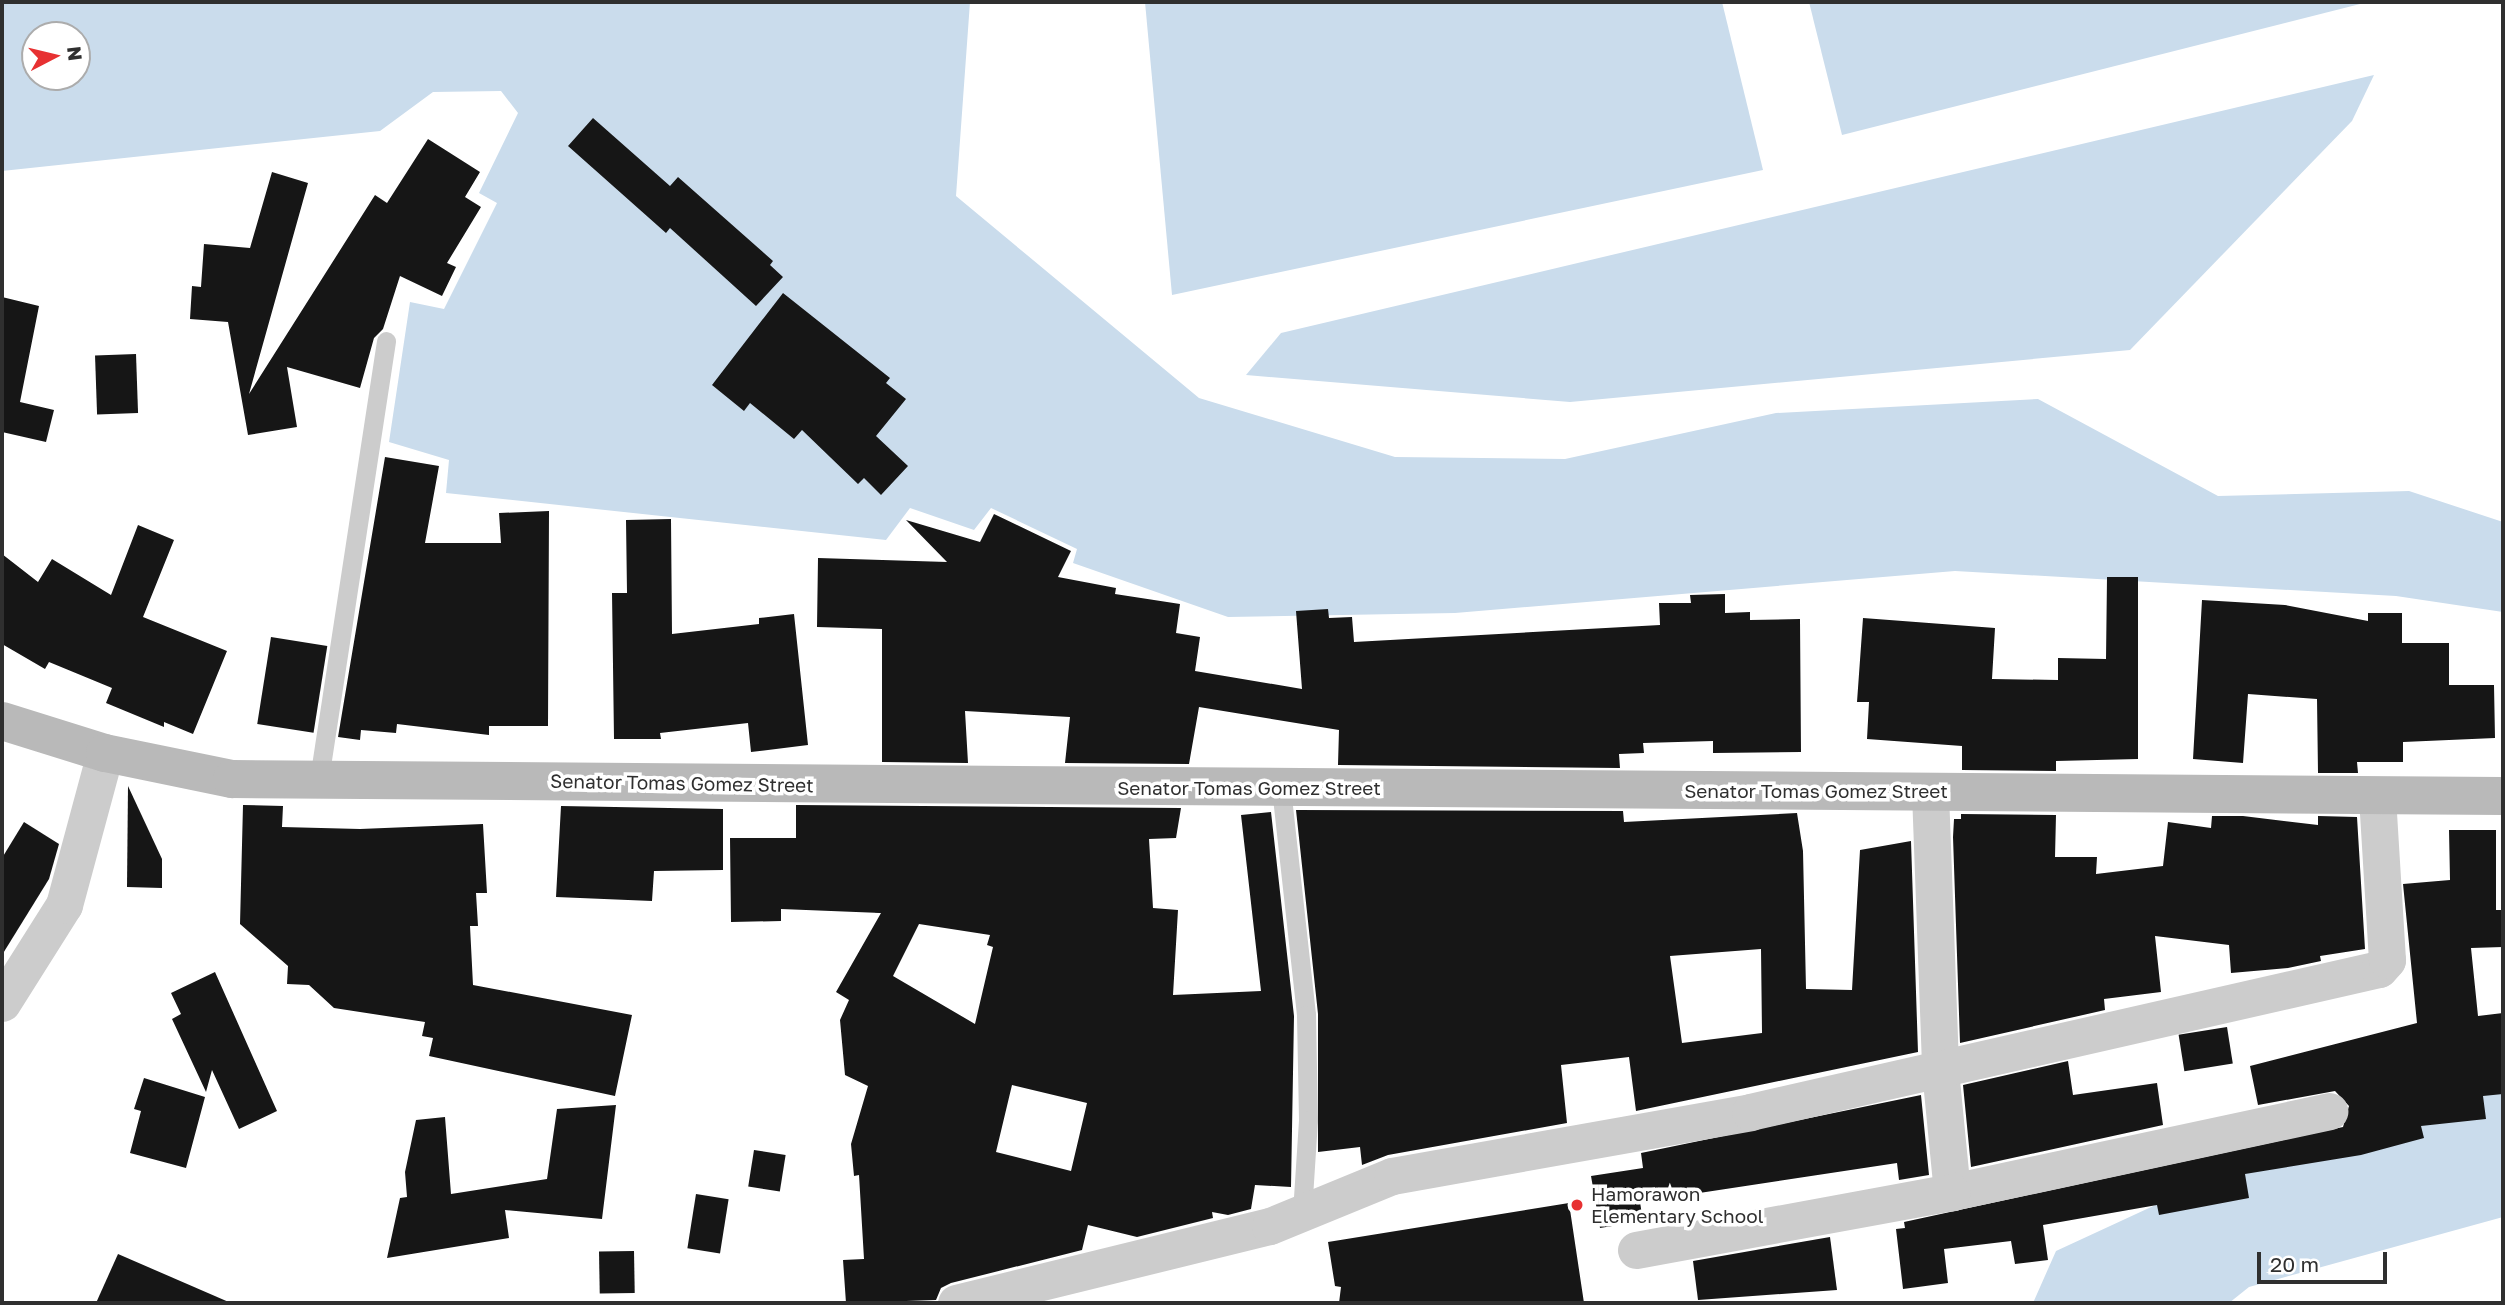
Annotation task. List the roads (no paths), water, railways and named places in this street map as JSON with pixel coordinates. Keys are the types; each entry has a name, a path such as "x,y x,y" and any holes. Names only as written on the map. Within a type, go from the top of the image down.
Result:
{"main road":[{"name":"Senator Tomas Gomez Street","path":"2,721 105,753 232,779 2503,796"}],"street":[{"path":"2,1003 64,905 105,753"},
{"path":"1930,792 1940,1070 1952,1192"},
{"path":"957,1303 1115,1267 1270,1226 1392,1176 1749,1112 2379,969 2387,960 2377,797"},
{"path":"1636,1250 1952,1192 2329,1111"}],"lane":[{"path":"319,779 386,341"},
{"path":"1281,788 1306,1015 1308,1120 1302,1213"}],"water":[{"path":"2,2 970,2 956,196 1199,398 1395,457 1565,459 1776,413 2038,399 2218,496 2409,491 2503,522 2503,612 2396,596 1955,571 1455,613 1228,617 1073,563 1077,549 991,508 974,530 910,508 886,540 446,493 449,460 389,442 410,302 444,309 497,203 479,193 518,113 501,91 433,92 380,131 2,171"},
{"path":"1145,2 1722,2 1763,170 1172,295"},
{"path":"1809,2 2368,2 1842,135"},
{"path":"2374,75 2352,121 2130,350 1570,402 1246,375 1281,333"},
{"path":"2503,1082 2503,1217 2249,1287 2229,1303 2033,1303 2056,1251 2229,1171"}],"place":[{"name":"Hamorawon Elementary School","path":"1577,1205"}]}
